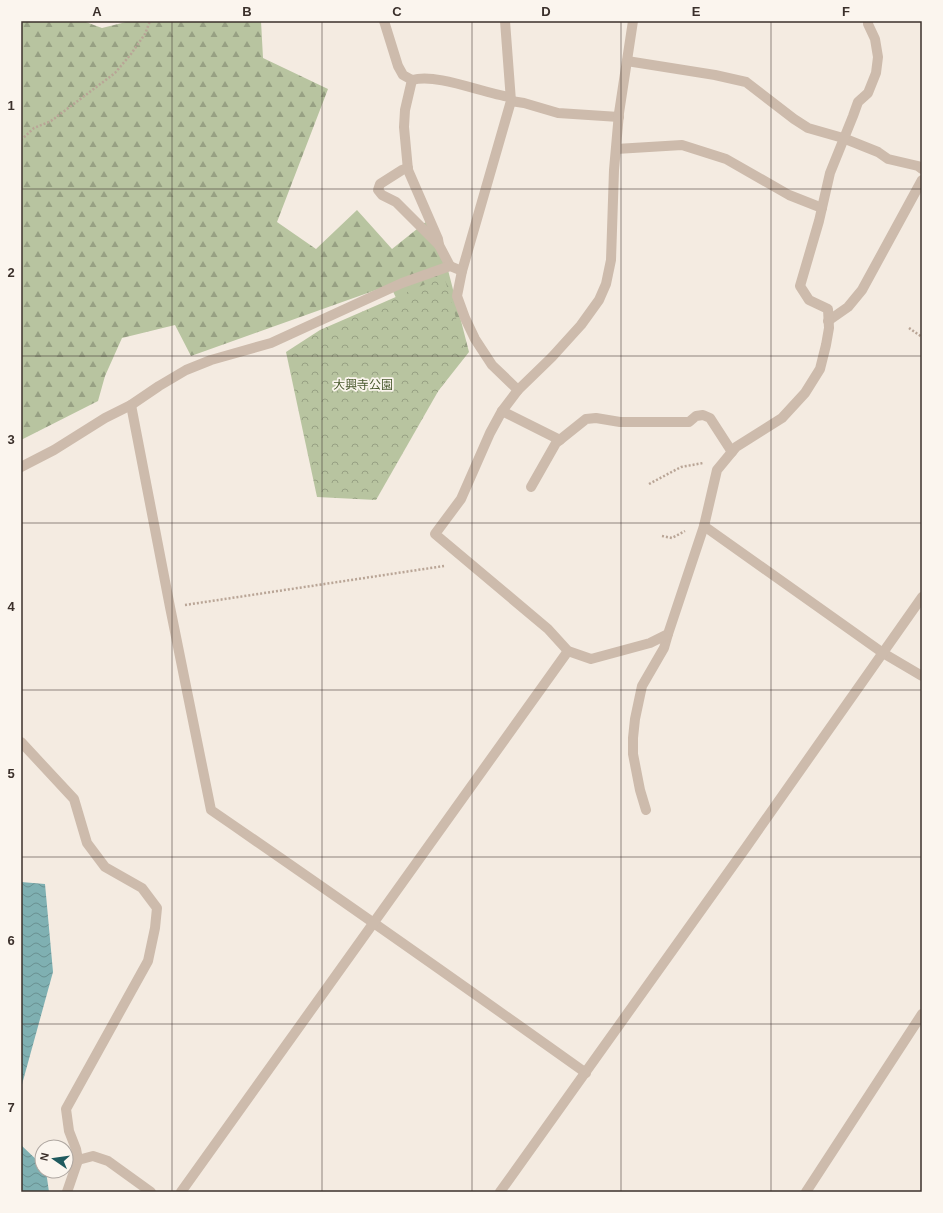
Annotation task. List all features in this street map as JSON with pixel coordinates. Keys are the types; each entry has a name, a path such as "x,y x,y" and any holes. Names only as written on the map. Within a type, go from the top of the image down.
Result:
{"street":[{"path":"384,21 398,66 404,75 412,80 420,78 434,78 558,113 619,116"},
{"path":"505,21 510,99 462,271 457,296 475,339 492,365 518,390"},
{"path":"633,21 619,116 611,260 606,284 599,300 582,325 518,390 502,411 490,433 461,499 435,534 548,629 568,651 591,659 650,643 668,634"},
{"path":"646,810 640,790 633,754 635,719 642,686 664,648 704,526 717,470 736,447 782,418 805,393 820,369 829,328 828,309 809,300 800,286 822,208 830,173 858,102 868,93 876,73 878,57 875,39 868,21"},
{"path":"627,61 715,75 746,82 808,128 844,138 878,152 888,159 918,166 922,169"},
{"path":"412,80 405,110 404,127 408,168 438,239 438,245"},
{"path":"616,149 682,145 726,159 789,195 822,208"},
{"path":"408,168 402,170 380,184 378,190 382,195 396,202 438,245 450,266 462,271"},
{"path":"828,321 848,307 862,290 922,180"},
{"path":"21,467 54,450 105,418 131,405 186,370 211,360 271,343 402,283 450,266"},
{"path":"131,405 211,810 375,923 586,1073"},
{"path":"502,411 560,440"},
{"path":"531,487 556,443 586,419 596,418 620,422 689,422 696,416 703,415 710,418 732,452"},
{"path":"704,526 883,653 922,676"},
{"path":"500,1192 743,853 922,597"},
{"path":"181,1192 375,923 568,651"},
{"path":"21,742 74,799 87,843 105,867 142,888 157,908 155,928 148,962 66,1109 69,1131 76,1149 78,1160 67,1192"},
{"path":"806,1192 922,1014"},
{"path":"78,1160 93,1156 108,1161 151,1192"}],"path":[{"path":"21,140 34,128 51,120 115,73 145,34 150,21"},
{"path":"909,328 922,336"},
{"path":"649,484 681,467 708,463 717,470"},
{"path":"170,607 444,566"}],"green space":[{"path":"21,21 83,21 102,28 130,21 261,21 263,58 328,89 277,222 316,249 357,210 392,249 427,221 448,270 469,352 439,390 390,285 191,356 175,325 122,338 105,376 98,401 21,440"},
{"name":"大興寺公園","path":"444,276 464,346 376,500 317,497 286,352 320,330"}],"water":[{"path":"21,882 45,884 53,972 21,1088"},
{"path":"21,1145 34,1157 34,1179 47,1179 49,1192 21,1192"}]}
